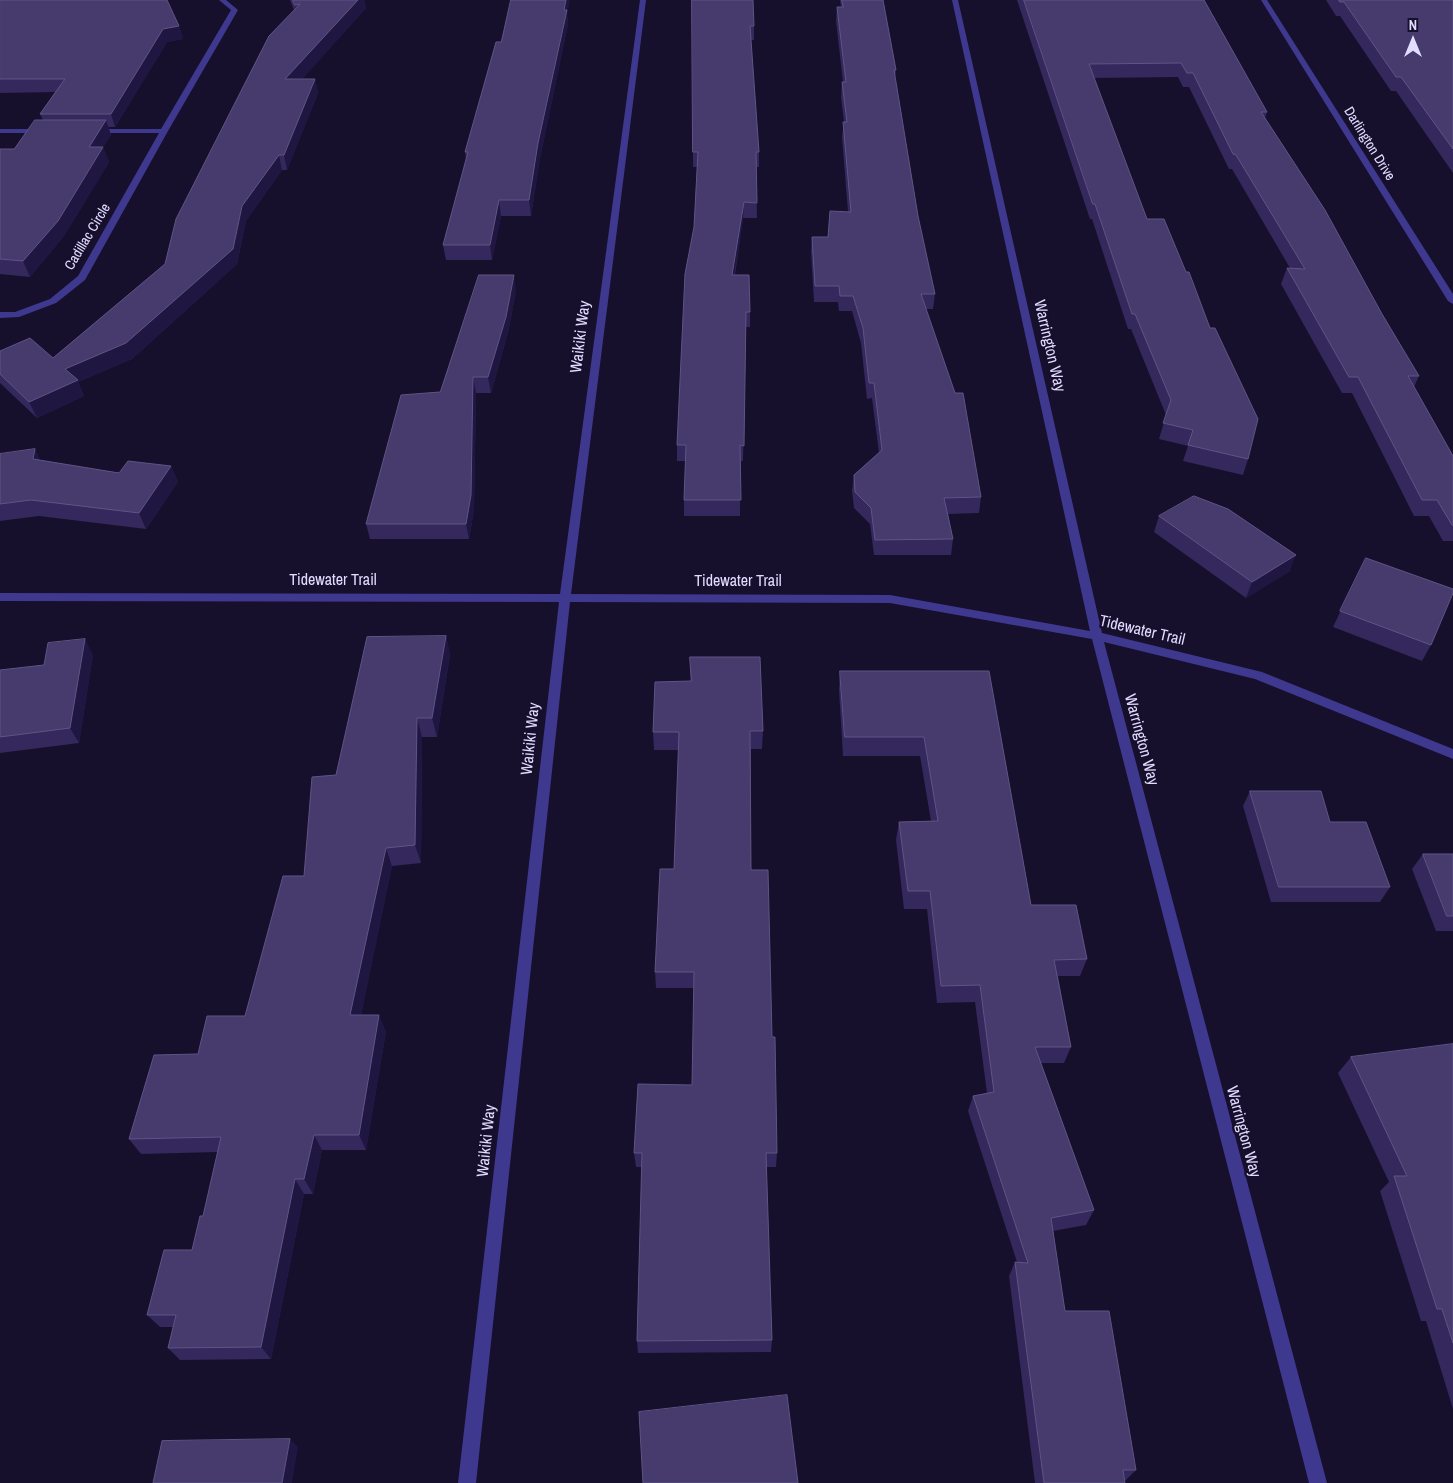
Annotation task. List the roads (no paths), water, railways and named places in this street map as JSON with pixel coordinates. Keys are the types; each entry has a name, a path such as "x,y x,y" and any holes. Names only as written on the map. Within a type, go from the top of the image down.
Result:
{"street":[{"name":"Cadillac Circle","path":"0,315 16,315 52,301 82,278 164,131 235,10 222,0"},
{"name":"Waikiki Way","path":"466,1483 564,598 643,0"},
{"name":"Warrington Way","path":"955,0 1097,636 1318,1483"},
{"name":"Darlington Drive","path":"1264,0 1453,301"},
{"path":"0,131 58,131"},
{"path":"87,131 164,131"},
{"name":"Tidewater Trail","path":"0,597 890,599 1097,636 1258,675 1453,754"}]}
